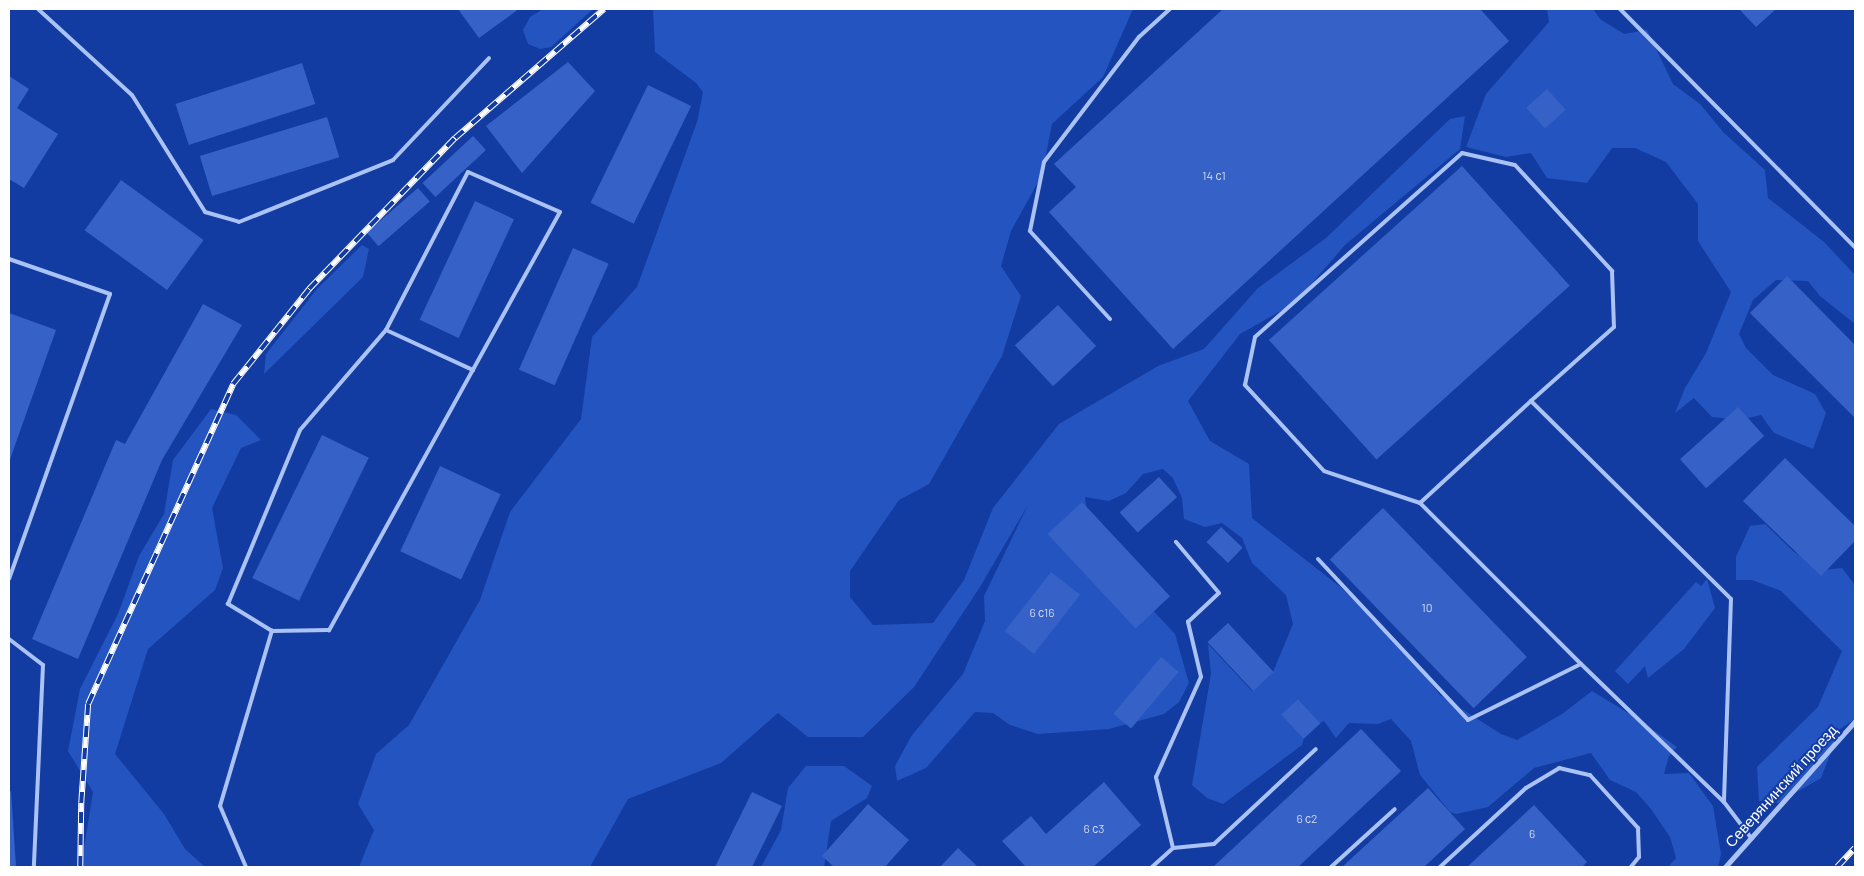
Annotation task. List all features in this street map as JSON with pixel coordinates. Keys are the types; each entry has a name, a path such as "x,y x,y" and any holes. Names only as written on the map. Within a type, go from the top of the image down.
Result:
{"street":[{"name":"Северянинский проезд","path":"1725,867 1752,839 1855,721"}],"lane":[{"path":"38,9 132,95 205,212 239,222 393,160 489,58"},
{"path":"1110,319 1030,231 1044,162 1139,38 1170,9"},
{"path":"1620,9 1855,247"},
{"path":"1420,503 1614,327 1612,271 1515,164 1462,153 1255,338 1245,385 1324,471 1420,503 1581,664 1724,802 1752,839"},
{"path":"468,172 560,212 473,370 329,630 272,631 228,604 300,430 386,330 468,172"},
{"path":"9,259 110,294 9,579"},
{"path":"386,330 473,370"},
{"path":"1531,401 1731,599 1724,802"},
{"path":"1173,848 1156,777 1201,677 1188,622 1220,593 1176,542"},
{"path":"1318,559 1468,720 1581,664"},
{"path":"246,867 220,806 272,631"},
{"path":"9,639 43,665 34,867"},
{"path":"1152,867 1173,848 1214,844 1316,749"},
{"path":"1440,867 1526,788 1559,768 1590,775 1638,828 1639,857 1631,867"},
{"path":"1331,867 1394,809"}],"shaded area":[{"path":"543,9 593,9 551,47 540,49 528,44 523,30 530,17"},
{"path":"1133,9 1103,77 1052,124 1042,175 1011,231 1001,266 1021,296 1002,356 929,484 899,500 850,571 850,597 873,625 933,623 964,580 993,508 1059,424 1158,366 1204,349 1258,288 1326,238 1450,119 1465,116 1460,149 1345,245 1295,303 1240,334 1188,401 1210,441 1249,464 1252,518 1339,586 1400,644 1440,695 1501,734 1517,740 1562,714 1592,691 1638,719 1677,747 1669,756 1664,774 1689,773 1713,806 1721,854 1718,867 1668,867 1676,858 1670,837 1651,809 1636,792 1610,780 1591,753 1534,768 1488,807 1456,814 1450,812 1420,775 1411,741 1391,719 1378,724 1349,723 1336,738 1324,721 1320,723 1298,699 1282,715 1304,738 1302,745 1223,804 1207,798 1192,785 1211,674 1208,644 1252,691 1273,672 1293,624 1286,595 1252,563 1242,538 1222,523 1205,527 1184,519 1182,498 1173,478 1163,469 1143,474 1126,493 1109,501 1085,497 1093,559 1133,589 1175,634 1189,683 1179,702 1164,714 1109,729 1038,734 1010,725 993,713 975,712 926,768 897,781 895,766 912,735 963,674 985,621 984,596 1028,505 980,587 914,687 863,737 808,737 778,713 721,763 628,799 590,867 359,867 374,830 358,804 376,754 409,725 480,600 510,512 581,419 592,337 637,287 697,122 703,92 696,83 655,52 653,10"},
{"path":"1547,9 1593,9 1600,19 1624,34 1647,30 1673,84 1700,104 1724,133 1765,170 1768,198 1824,242 1855,275 1855,324 1820,296 1808,281 1776,280 1753,300 1739,334 1746,348 1773,375 1815,394 1826,413 1813,449 1774,433 1761,415 1740,420 1712,417 1694,398 1675,413 1685,388 1706,353 1731,292 1698,241 1698,204 1666,162 1635,148 1612,148 1587,183 1547,178 1531,153 1506,157 1466,147 1486,94 1549,22"},
{"path":"362,245 369,249 363,277 264,374 266,354 317,289"},
{"path":"211,409 236,415 261,440 241,448 212,508 223,568 215,590 148,649 115,754 164,814 185,849 205,867 81,867 93,792 68,751 80,689 118,614 139,556 164,514 173,460"},
{"path":"1765,524 1794,552 1823,570 1842,568 1855,585 1855,719 1840,729 1821,778 1778,803 1759,801 1757,767 1818,707 1842,651 1781,591 1752,580 1736,580 1736,557 1750,526"},
{"path":"1707,579 1715,608 1684,649 1648,678 1645,666 1628,684 1615,671 1696,582 1701,586"},
{"path":"806,766 844,766 872,786 867,798 831,821 824,867 761,867 781,830 788,788"}],"building":[{"path":"458,9 519,9 479,38"},
{"path":"1223,9 1480,9 1509,41 1173,349 1049,212 1076,187 1054,164"},
{"path":"1739,9 1776,9 1756,27"},
{"path":"568,62 595,91 522,173 486,126"},
{"path":"302,63 315,104 189,145 176,104"},
{"path":"9,76 29,89 17,108 58,134 24,188 9,179"},
{"path":"648,85 691,106 634,224 591,203"},
{"path":"1547,89 1566,110 1545,129 1526,108"},
{"path":"327,117 339,157 212,196 200,156"},
{"path":"473,136 486,150 435,197 423,183"},
{"path":"1462,166 1570,286 1377,460 1269,340"},
{"path":"121,180 204,240 167,290 85,230"},
{"path":"418,188 430,202 378,246 367,233"},
{"path":"475,201 514,219 459,338 420,320"},
{"path":"573,248 609,264 555,385 519,370"},
{"path":"1787,276 1855,345 1855,418 1750,313"},
{"path":"203,304 242,325 162,460 78,659 32,639 116,440 125,444"},
{"path":"1058,305 1096,346 1053,386 1015,345"},
{"path":"9,313 56,330 9,462"},
{"path":"1738,407 1764,436 1706,488 1680,459"},
{"path":"322,435 369,458 299,601 252,578"},
{"path":"1785,458 1855,526 1855,541 1821,576 1743,501"},
{"path":"440,466 501,494 461,580 400,551"},
{"path":"1159,477 1177,497 1138,533 1120,512"},
{"path":"1082,502 1170,596 1136,628 1048,534"},
{"path":"1383,508 1527,657 1474,708 1330,559"},
{"path":"1221,527 1243,548 1228,563 1206,542"},
{"path":"1051,572 1080,595 1034,654 1005,631"},
{"path":"1228,623 1274,672 1253,691 1208,642"},
{"path":"1161,657 1179,672 1131,728 1113,714"},
{"path":"1298,699 1321,723 1304,739 1281,715"},
{"path":"1361,729 1401,771 1298,867 1213,867"},
{"path":"1104,782 1141,825 1093,867 1026,867 1002,841 1031,816 1046,834"},
{"path":"1428,788 1465,829 1424,867 1342,867"},
{"path":"9,791 11,791 16,867 9,867"},
{"path":"752,792 782,806 752,867 715,867"},
{"path":"868,804 909,840 885,867 834,867 822,856"},
{"path":"1534,805 1587,862 1582,867 1467,867"},
{"path":"958,848 978,867 940,867"}],"railway":[{"path":"80,867 81,803 88,704 233,384 309,289 455,138 604,9"},
{"path":"1837,867 1855,848"}]}
